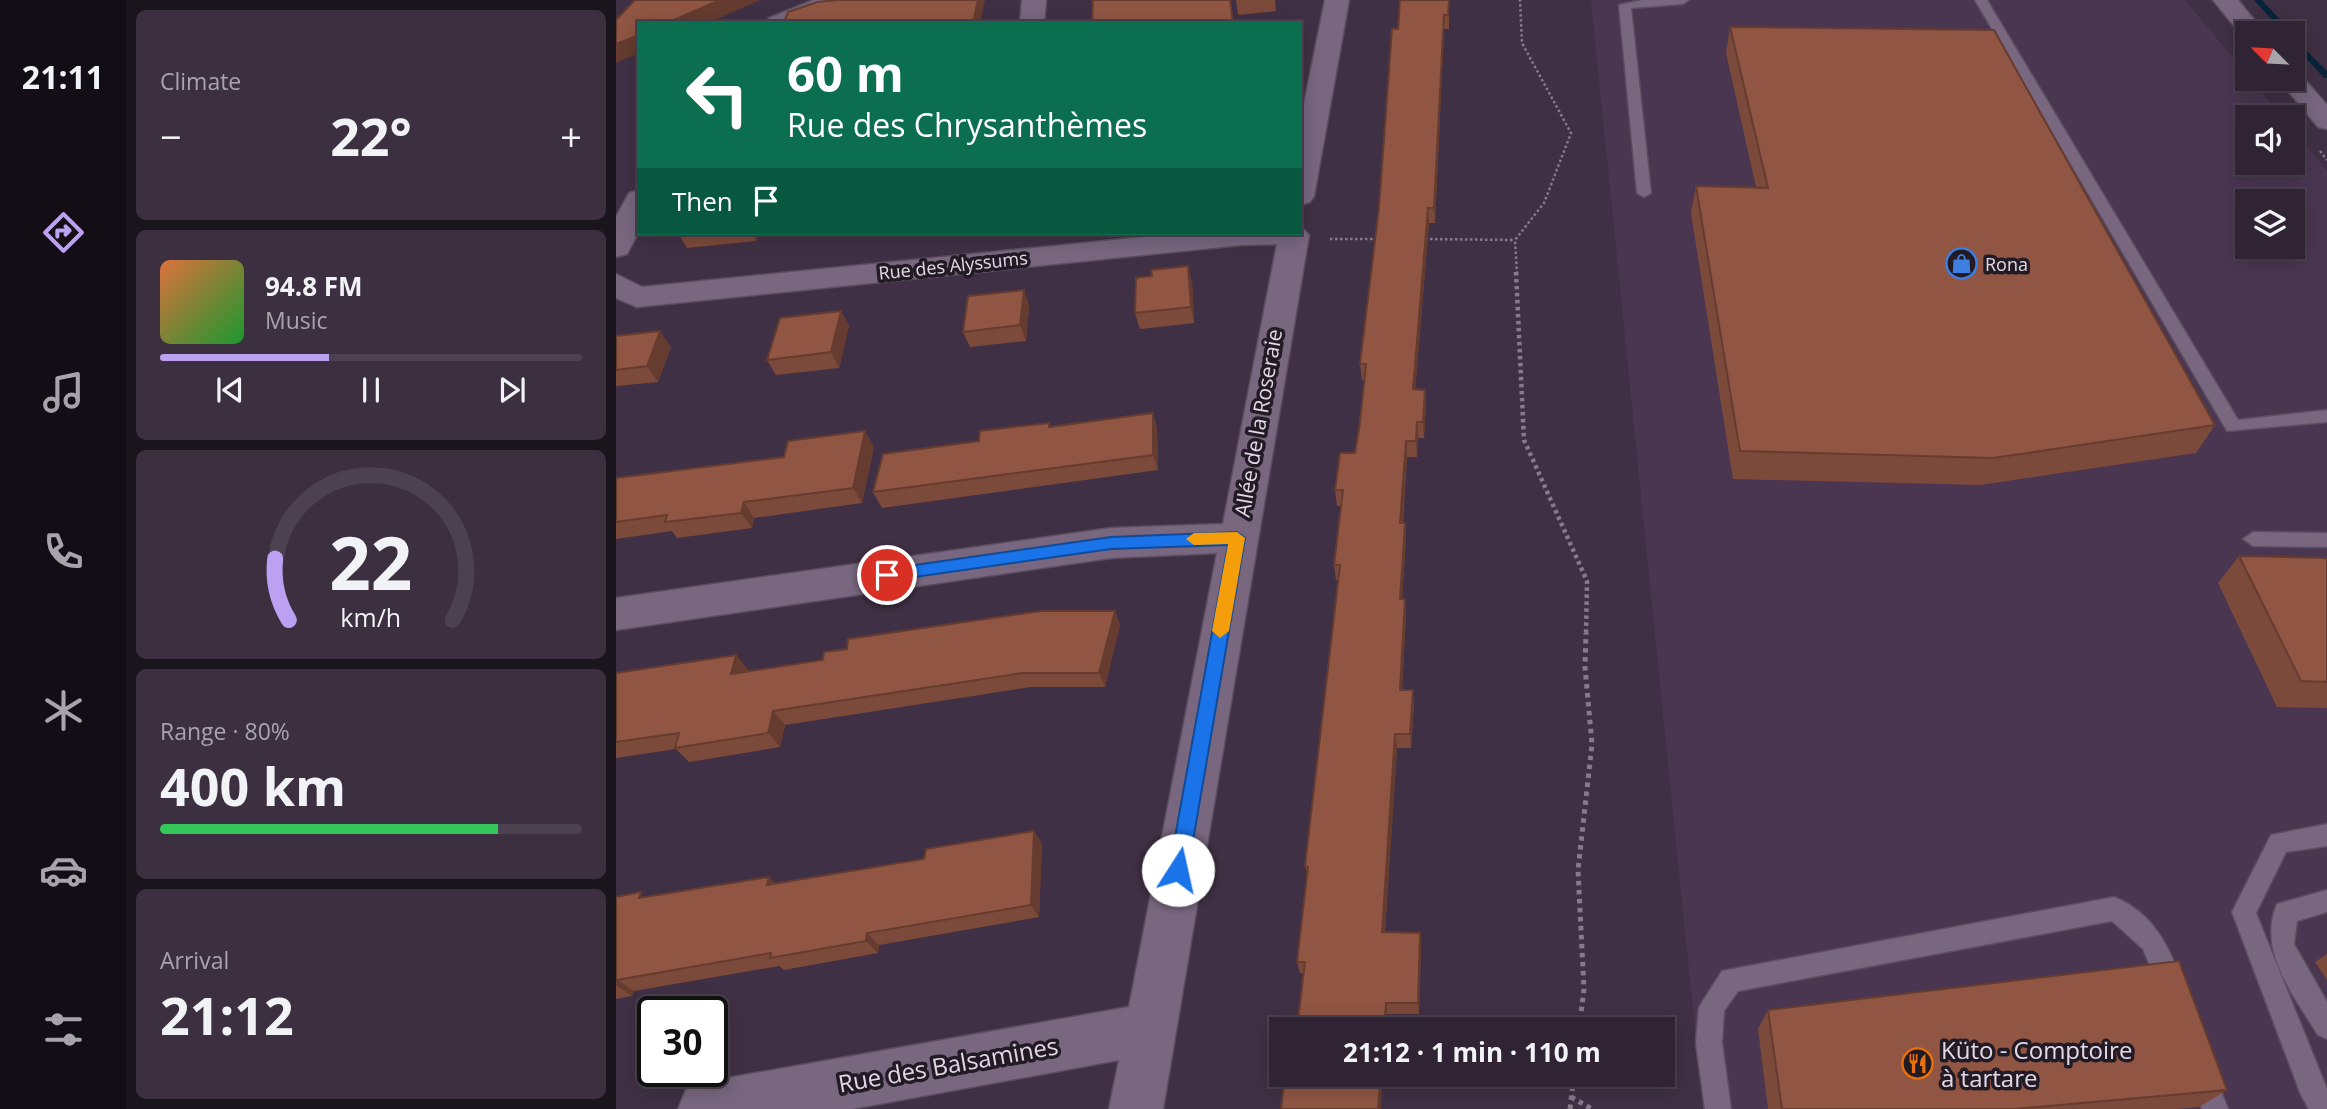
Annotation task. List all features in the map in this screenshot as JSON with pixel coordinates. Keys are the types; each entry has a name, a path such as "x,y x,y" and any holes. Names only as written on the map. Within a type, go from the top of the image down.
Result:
{"street":[{"path":"782,21 818,6 892,0"},
{"path":"1032,21 1034,0"},
{"name":"Allée de la Roseraie","path":"1302,189 1337,0"},
{"path":"2225,0 2243,21"},
{"path":"1302,40 1330,37"},
{"path":"2301,91 2327,121"},
{"path":"616,248 637,203"},
{"name":"Rue des Alyssums","path":"616,284 637,297 1245,235"},
{"name":"Allée de la Roseraie","path":"1136,1109 1293,235"},
{"path":"616,614 1111,543 1237,538"},
{"name":"Rue des Balsamines","path":"705,1109 1150,1029"}],"lane":[{"path":"1644,193 1625,5 1683,0"},
{"path":"1981,0 2233,427 2327,416"},
{"path":"2253,539 2327,540"},
{"path":"2327,835 2279,843 2244,912 2314,1094 2327,1108"},
{"path":"2327,901 2286,912 2282,944 2295,974 2327,1026"},
{"path":"1718,1109 1709,1043 1712,1007 1731,980 2114,909 2146,931 2159,951 2178,1004"},
{"path":"2196,1056 2215,1109"}],"path":[{"path":"1423,239 1515,240 1537,219 1558,173 1571,133 1522,43 1520,0"},
{"path":"1302,224 1327,239 1382,239"},
{"path":"1515,240 1524,440 1587,581 1585,667 1592,744 1578,870 1584,989 1580,1017"},
{"path":"1570,1109 1572,1087"},
{"path":"1571,1097 1592,1109"}],"shaded area":[{"path":"1591,0 2185,0 2235,60 2235,91 2260,91 2272,105 2235,105 2235,175 2305,175 2305,144 2327,171 2327,1109 1703,1109"}],"building":[{"path":"635,0 720,0 672,21 637,21 637,36 616,44 616,20"},
{"path":"978,0 973,21 785,21 788,12 817,2"},
{"path":"1093,0 1230,0 1233,21 1092,21"},
{"path":"1400,0 1449,0 1448,15 1444,15 1434,208 1428,208 1413,389 1425,390 1423,422 1417,422 1416,441 1406,441 1400,523 1405,523 1400,599 1405,599 1400,690 1413,690 1410,734 1395,734 1382,932 1420,933 1418,1003 1386,1003 1385,1017 1298,1017 1305,962 1297,962 1308,867 1305,866 1340,565 1334,565 1343,490 1335,490 1340,453 1355,453 1360,422 1366,364 1360,364 1379,208 1392,29 1398,29"},
{"path":"1730,27 1994,30 2215,425 1993,458 1740,451 1696,186 1768,188"},
{"path":"1188,266 1191,307 1135,313 1136,278 1152,276 1151,270"},
{"path":"1024,290 1020,325 963,332 968,296"},
{"path":"841,311 831,352 767,360 780,318"},
{"path":"660,331 647,366 616,370 616,336"},
{"path":"1153,413 1153,455 873,492 883,454 979,441 980,431 1049,423 1049,427"},
{"path":"865,431 853,488 744,502 741,513 665,522 667,515 616,522 616,478 784,457 788,441"},
{"path":"2239,556 2327,558 2327,682 2301,681"},
{"path":"1041,611 1115,611 1099,673 1023,673 773,711 768,733 675,748 679,733 616,742 616,673 736,655 731,674 823,660 824,652 847,649 848,639"},
{"path":"1034,831 1031,905 867,933 866,941 770,958 771,953 616,982 616,897 641,892 639,898 769,877 767,885 924,859 926,849"},
{"path":"2179,961 2227,1090 2015,1109 1782,1109 1768,1010"},
{"path":"1284,1087 1380,1087 1378,1109 1281,1109"}],"waterway":[{"path":"2258,0 2277,21"},
{"path":"2305,52 2327,76"}],"slow traffic":[{"path":"1194,539 1237,538 1220,631"}],"place":[{"name":"Rona","path":"1962,264"},
{"name":"Küto - Comptoire à tartare","path":"1918,1063"}],"route":[{"path":"887,575 1111,543 1237,538 1178,870"}]}
